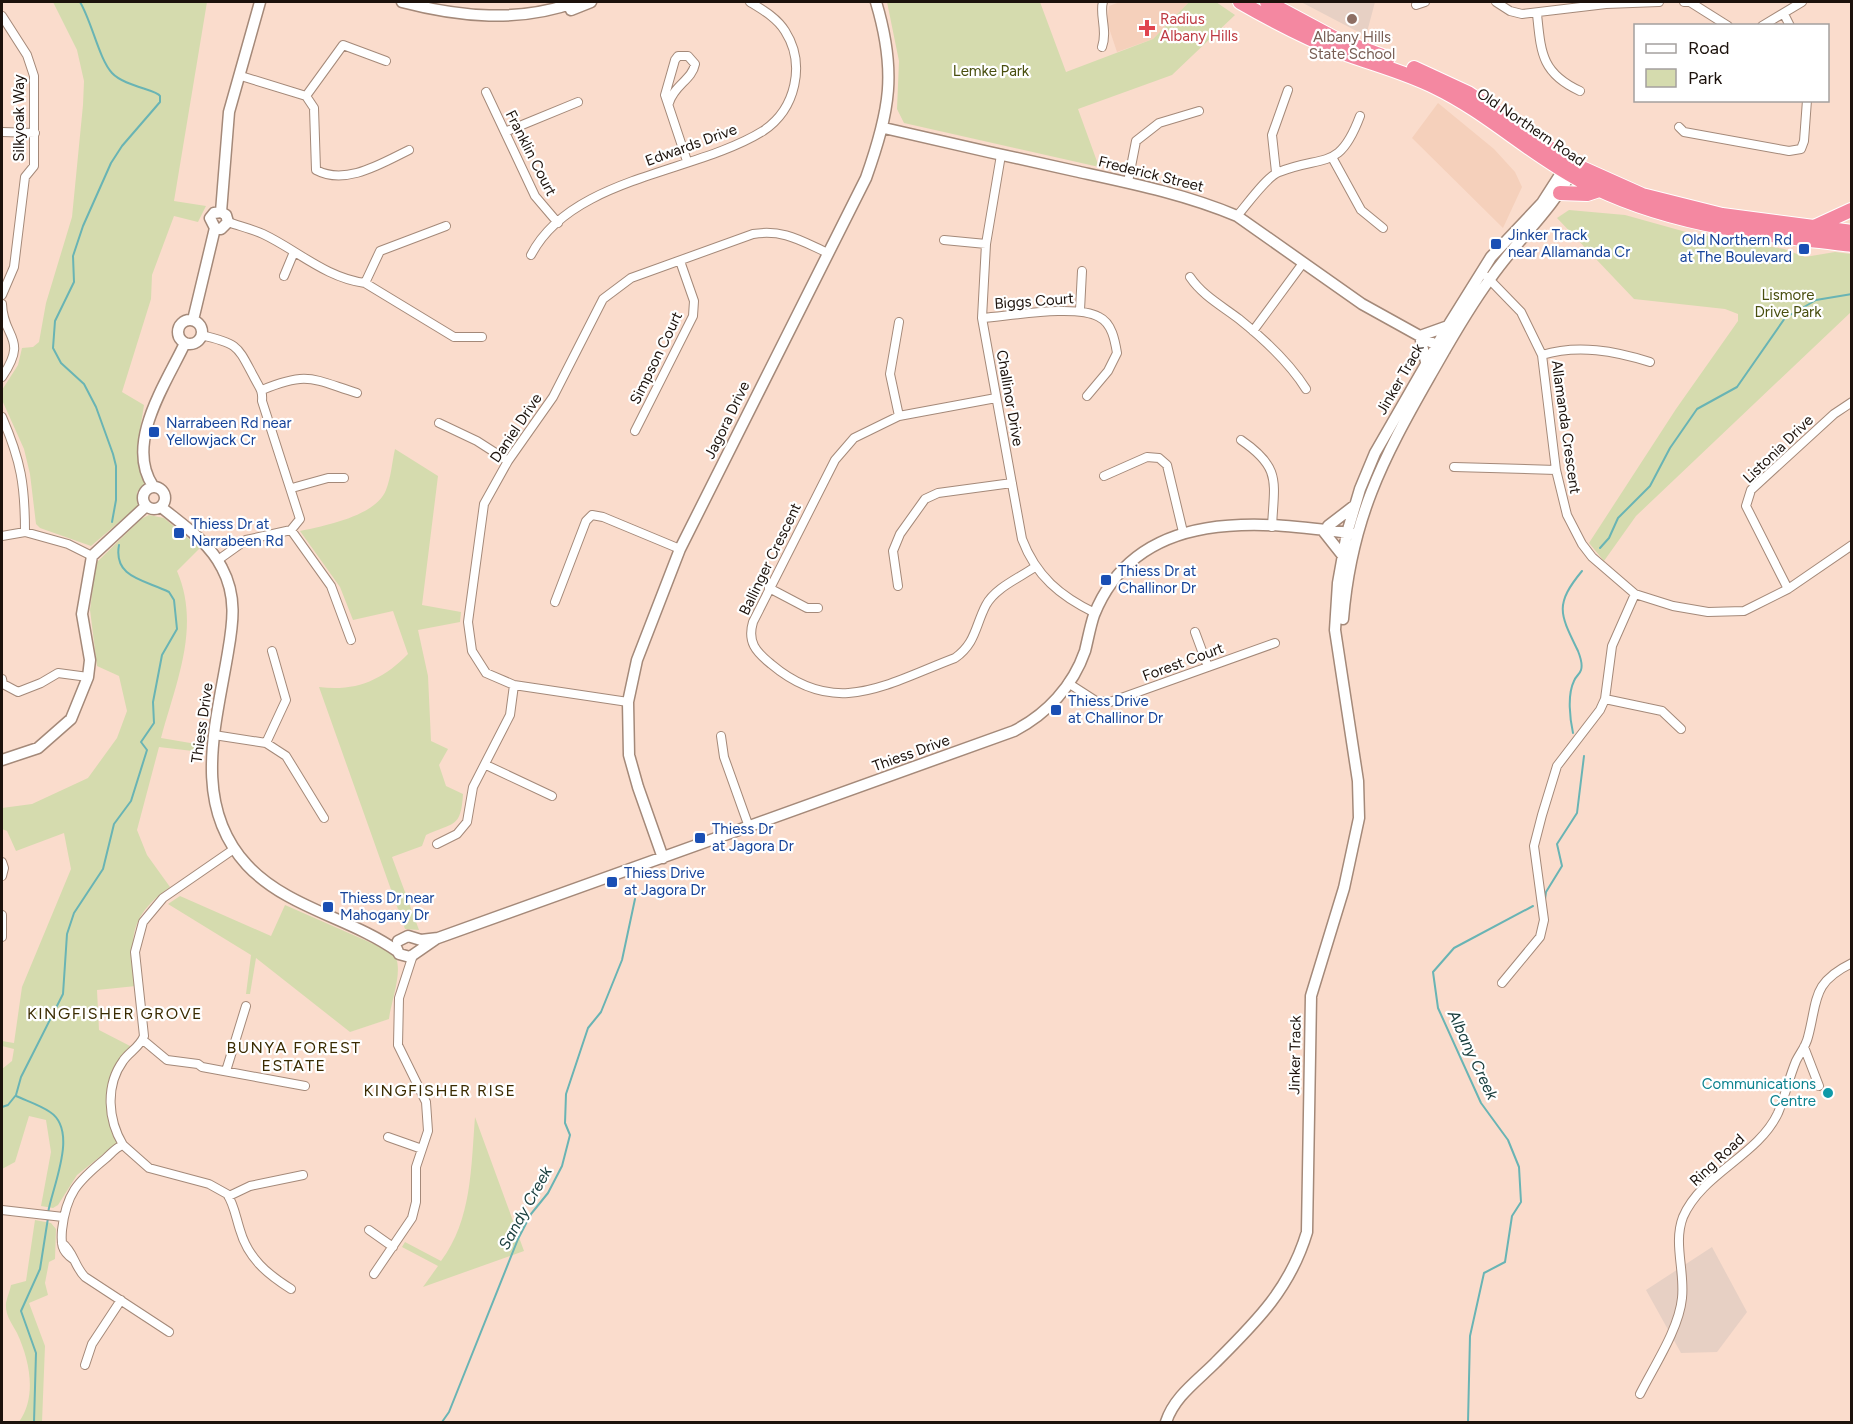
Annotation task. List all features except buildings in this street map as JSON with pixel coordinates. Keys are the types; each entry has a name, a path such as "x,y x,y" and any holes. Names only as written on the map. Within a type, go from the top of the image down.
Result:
{"highway":[{"name":"Old Northern Road","path":"1240,2 1320,44 1435,87 1467,104 1569,168 1669,204 1722,215 1814,227 1849,238"},
{"name":"Old Northern Road","path":"1267,2 1334,38 1452,85 1494,109 1599,190 1643,208 1689,221 1740,231 1849,238"},
{"path":"1560,193 1587,194 1599,190"},
{"path":"1814,227 1851,209"}],"street":[{"path":"221,212 229,112 260,2"},
{"path":"402,2 424,8 499,17 532,14 576,2"},
{"path":"424,8 440,16 466,20 514,22 552,16 591,2"},
{"name":"Edwards Drive","path":"531,255 537,243 558,223 586,203 687,161 717,153 762,131 782,113 790,101 797,69 791,42 773,17 750,2"},
{"name":"Jagora Drive","path":"663,858 629,754 628,702 637,660 680,549 866,178 884,128 889,71 886,43 876,2"},
{"path":"1102,47 1105,19 1101,8 1103,2"},
{"path":"1416,5 1425,2"},
{"path":"1496,2 1510,11 1537,14 1606,4 1659,2"},
{"path":"1684,2 1690,2 1725,24"},
{"path":"1766,24 1802,2"},
{"path":"1537,14 1544,62 1568,86 1580,91"},
{"path":"1784,14 1789,24"},
{"name":"Silkyoak Way","path":"2,16 4,25 32,64 35,133 34,166 25,177 14,267 2,295"},
{"path":"306,96 343,45 386,61"},
{"path":"669,104 675,88 694,69 695,64 688,56 678,56 675,60 666,88 669,104 687,161"},
{"path":"240,76 306,96 314,108 316,171 325,175 352,175 410,150"},
{"path":"1276,172 1272,135 1288,90"},
{"name":"Franklin Court","path":"486,92 535,196 558,223"},
{"path":"505,132 578,102"},
{"path":"1679,127 1684,132 1790,151 1801,149 1804,141 1807,102"},
{"path":"1128,182 1136,141 1159,123 1199,111"},
{"path":"1237,216 1276,172 1333,159 1351,141 1360,116"},
{"name":"Frederick Street","path":"884,128 1187,196 1237,216 1362,304 1441,347"},
{"path":"2,132 35,133"},
{"name":"Challinor Drive","path":"1001,155 986,244 982,318 1022,539 1035,567 1058,592 1095,613"},
{"path":"1333,159 1361,210 1383,228"},
{"name":"Jinker Track","path":"1339,646 1355,506 1379,447 1426,363 1441,347 1448,326 1485,275 1560,193 1569,168"},
{"name":"Jinker Track","path":"1166,1422 1182,1395 1270,1305 1299,1261 1307,1233 1311,996 1344,888 1359,818 1358,781 1335,630 1343,556 1385,456 1441,347 1507,238 1542,203 1569,168"},
{"path":"1849,238 1851,209"},
{"path":"193,320 214,228 210,218 214,213 221,212 226,215 228,222"},
{"path":"214,228 221,229 228,222"},
{"path":"228,222 263,234 328,272 352,282 365,283 454,338 482,337"},
{"path":"365,283 381,251 446,226"},
{"name":"Daniel Drive","path":"628,702 513,685 486,673 472,651 468,622 484,504 508,461 553,398 603,299 631,278 753,234 770,231 789,236 828,253"},
{"path":"944,240 986,244"},
{"path":"284,276 294,252"},
{"name":"Simpson Court","path":"635,431 693,316 694,301 680,261"},
{"path":"1253,330 1303,262"},
{"path":"1080,310 1082,271"},
{"name":"Allamanda Crescent","path":"1485,275 1521,312 1542,355 1556,470 1567,514 1582,544 1602,567 1635,594 1673,606 1708,612 1744,611 1788,589 1851,545"},
{"path":"1190,277 1197,287 1253,330 1294,369 1306,389"},
{"path":"2,304 2,312 15,347 13,361 2,377"},
{"name":"Biggs Court","path":"982,318 1080,310 1101,317 1113,334 1117,353 1108,371 1087,396"},
{"path":"187,320 193,320 200,325 201,335 196,342 185,343 179,338 179,327 187,320"},
{"path":"899,416 890,374 900,322"},
{"path":"1426,363 1420,336 1448,326"},
{"path":"201,335 226,341 237,348 262,390 262,401 292,488 300,519 291,530 246,540 218,560"},
{"path":"146,506 153,509 165,503 165,493 153,486 148,478 145,452 148,423 160,388 185,343"},
{"path":"1542,355 1590,349 1624,354 1650,362"},
{"path":"262,390 282,381 307,377 357,393"},
{"name":"Ballinger Crescent","path":"996,398 899,416 854,438 835,460 769,588 753,622 750,637 757,653 796,684 814,692 836,695 858,693 955,658 971,643 986,604 993,596 1035,567"},
{"name":"Listonia Drive","path":"1788,589 1746,506 1751,490 1834,414 1851,402"},
{"path":"2,417 15,447 25,488 25,532"},
{"path":"439,423 477,441 508,461"},
{"path":"1241,440 1263,454 1274,473 1272,527"},
{"path":"1104,476 1147,457 1159,458 1167,465 1183,532"},
{"path":"1454,468 1556,470"},
{"path":"292,488 328,478 344,478"},
{"path":"898,586 893,550 900,534 925,499 938,493 1012,483"},
{"path":"146,506 144,493 153,486"},
{"path":"2,760 38,748 71,718 88,677 90,660 82,614 92,556 146,506"},
{"path":"1343,556 1322,529 1355,506"},
{"name":"Thiess Drive","path":"161,507 201,541 218,560 230,586 233,612 210,765 213,798 219,819 234,849 255,873 281,891 398,949"},
{"path":"555,602 586,521 592,515 603,517 680,549"},
{"name":"Thiess Drive","path":"438,938 1014,731 1042,713 1068,683 1082,659 1095,613 1107,590 1127,566 1152,546 1183,532 1213,526 1353,531"},
{"path":"291,530 332,586 351,640"},
{"path":"2,536 25,532 68,544 92,556"},
{"path":"769,588 807,608 818,608"},
{"path":"1502,983 1540,937 1544,920 1534,846 1557,766 1600,710 1605,699 1612,646 1635,594"},
{"path":"1195,632 1208,667"},
{"name":"Forest Court","path":"1068,683 1096,701 1110,702 1275,643"},
{"path":"266,743 286,700 272,651"},
{"path":"2,679 3,684 18,692 58,673 88,677"},
{"path":"437,844 457,834 467,822 473,787 510,716 513,685"},
{"path":"1605,699 1662,711 1681,729"},
{"path":"214,735 266,743 286,756 324,819"},
{"path":"721,736 724,757 748,827"},
{"path":"486,765 552,796"},
{"path":"234,849 154,906 141,926 135,952 138,961 144,1032 142,1040 122,1062 111,1089 111,1115 123,1145 149,1168 214,1186 229,1196 241,1235 253,1258 270,1275 291,1289"},
{"path":"2,862 4,868 2,876"},
{"path":"2,915 2,937"},
{"path":"398,949 408,936 414,939 438,938"},
{"path":"398,949 406,957 438,938"},
{"path":"374,1274 414,1213 415,1176 428,1131 428,1109 398,1045 398,1008 405,976 417,945 414,939"},
{"path":"398,949 405,976"},
{"name":"Ring Road","path":"1640,1394 1660,1357 1680,1310 1683,1286 1678,1245 1685,1213 1708,1186 1769,1129 1778,1113 1796,1061 1809,1035 1813,1004 1821,987 1836,970 1851,963"},
{"path":"226,1071 246,1006"},
{"path":"142,1040 167,1060 189,1064 192,1068 202,1067 305,1086"},
{"path":"1804,1047 1819,1086"},
{"path":"388,1137 422,1149"},
{"path":"123,1145 81,1180 70,1195 63,1217 64,1252 73,1258 85,1277 169,1332"},
{"path":"229,1196 250,1186 303,1175"},
{"path":"2,1210 63,1217"},
{"path":"369,1230 393,1247"},
{"path":"85,1365 92,1344 121,1300"}],"shaded area":[{"path":"1120,2 1189,2 1153,39 1117,52 1107,22 1109,6"},
{"name":"Albany Hills State School","path":"1301,2 1375,2 1366,36"},
{"path":"1438,103 1494,149 1515,172 1522,187 1503,228 1412,138"},
{"path":"1712,1247 1747,1312 1717,1352 1681,1353 1646,1290"}],"green space":[{"path":"53,2 207,2 174,201 206,206 198,222 174,216 152,275 151,299 122,392 144,405 137,449 148,483 137,492 138,506 91,546 40,528 36,524 30,474 24,449 2,400 2,390 18,365 22,348 33,347 39,342 46,303 72,217 84,81 77,50"},
{"name":"Lemke Park","path":"887,2 1040,2 1066,72 1153,39 1189,2 1216,2 1235,15 1172,75 1078,109 1099,167 904,123 897,109 899,61"},
{"name":"Lismore Drive Park","path":"1569,210 1625,215 1686,232 1784,249 1805,257 1835,252 1851,254 1851,312 1636,516 1604,561 1589,543 1676,409 1738,321 1738,314 1725,309 1634,299 1557,218"},
{"path":"395,449 438,476 422,605 461,612 460,622 418,630 428,676 431,741 448,749 439,765 446,786 463,794 460,813 454,823 426,835 422,846 392,857 419,930 405,929 319,687 345,688 368,682 389,671 408,654 393,611 353,620 340,587 300,531 348,518 372,507 386,490"},
{"path":"149,515 164,518 200,548 177,571 184,592 187,613 186,634 179,675 161,738 202,745 201,752 159,747 137,830 147,855 170,887 146,909 135,930 133,955 136,986 97,990 99,1030 132,1047 119,1061 107,1088 107,1107 116,1144 77,1175 58,1205 53,1208 41,1206 51,1152 46,1120 29,1116 15,1162 2,1169 2,1069 12,1061 14,1049 2,1046 2,1041 14,1043 22,987 71,869 64,833 16,851 7,831 2,829 2,808 32,804 88,778 117,738 127,711 119,676 97,666 90,610 96,563 141,519"},
{"path":"180,896 271,936 285,905 392,952 398,965 398,974 389,1019 350,1032 256,958 250,994 246,994 251,955 168,904"},
{"path":"475,1117 524,1251 423,1287 438,1266 402,1247 405,1242 441,1261 451,1245 459,1228 468,1192"},
{"path":"35,1220 51,1223 56,1229 55,1259 49,1262 45,1283 48,1295 29,1303 45,1346 42,1422 19,1422 28,1401 30,1379 22,1344 8,1316 6,1303 11,1285 26,1281"}],"waterway":[{"path":"80,2 103,59 112,73 124,81 160,96 160,102 122,146 111,163 83,226 73,256 74,282 55,321 53,348 61,363 84,384 96,407 113,454 116,466 116,500 112,522"},
{"name":"Albany Creek","path":"1600,548 1609,538 1618,518 1650,486 1670,448 1697,409 1737,387 1785,318 1816,300 1852,294"},
{"path":"2,1107 8,1105 16,1095 21,1077 63,994 67,934 74,913 103,869 114,824 131,801 147,750 141,742 154,723 153,702 162,655 177,629 174,600 169,592 141,581 126,571 118,556 119,545"},
{"name":"Albany Creek","path":"1573,733 1570,693 1580,673 1581,663 1567,628 1563,610 1567,593 1582,571"},
{"name":"Albany Creek","path":"1545,899 1546,892 1562,866 1557,844 1577,813 1584,756"},
{"name":"Sandy Creek","path":"442,1422 449,1412 518,1239 531,1214 548,1193 562,1166 570,1135 565,1123 566,1094 588,1028 601,1012 622,960 635,899"},
{"name":"Albany Creek","path":"1468,1422 1470,1336 1484,1273 1505,1262 1512,1216 1521,1202 1519,1167 1508,1140 1481,1103 1438,1008 1433,972 1454,948 1533,906"},
{"path":"16,1096 50,1112 58,1121 62,1132 61,1160 48,1213"},
{"path":"34,1422 36,1353 21,1311 40,1269 48,1218"}],"place":[{"name":"Albany Hills State School","path":"1352,19"},
{"name":"Radius Albany Hills","path":"1147,28"},
{"name":"Jinker Track near Allamanda Cr","path":"1496,244"},
{"name":"Old Northern Rd at The Boulevard","path":"1804,249"},
{"name":"Narrabeen Rd near Yellowjack Cr","path":"154,432"},
{"name":"Thiess Dr at Narrabeen Rd","path":"179,533"},
{"name":"Thiess Dr at Challinor Dr","path":"1106,580"},
{"name":"Thiess Drive at Challinor Dr","path":"1056,710"},
{"name":"Thiess Dr at Jagora Dr","path":"700,838"},
{"name":"Thiess Drive at Jagora Dr","path":"612,882"},
{"name":"Thiess Dr near Mahogany Dr","path":"328,907"},
{"name":"Communications Centre","path":"1828,1093"}],"district":[{"name":"KINGFISHER GROVE","path":"115,1013"},
{"name":"BUNYA FOREST ESTATE","path":"294,1056"},
{"name":"KINGFISHER RISE","path":"440,1090"}]}
